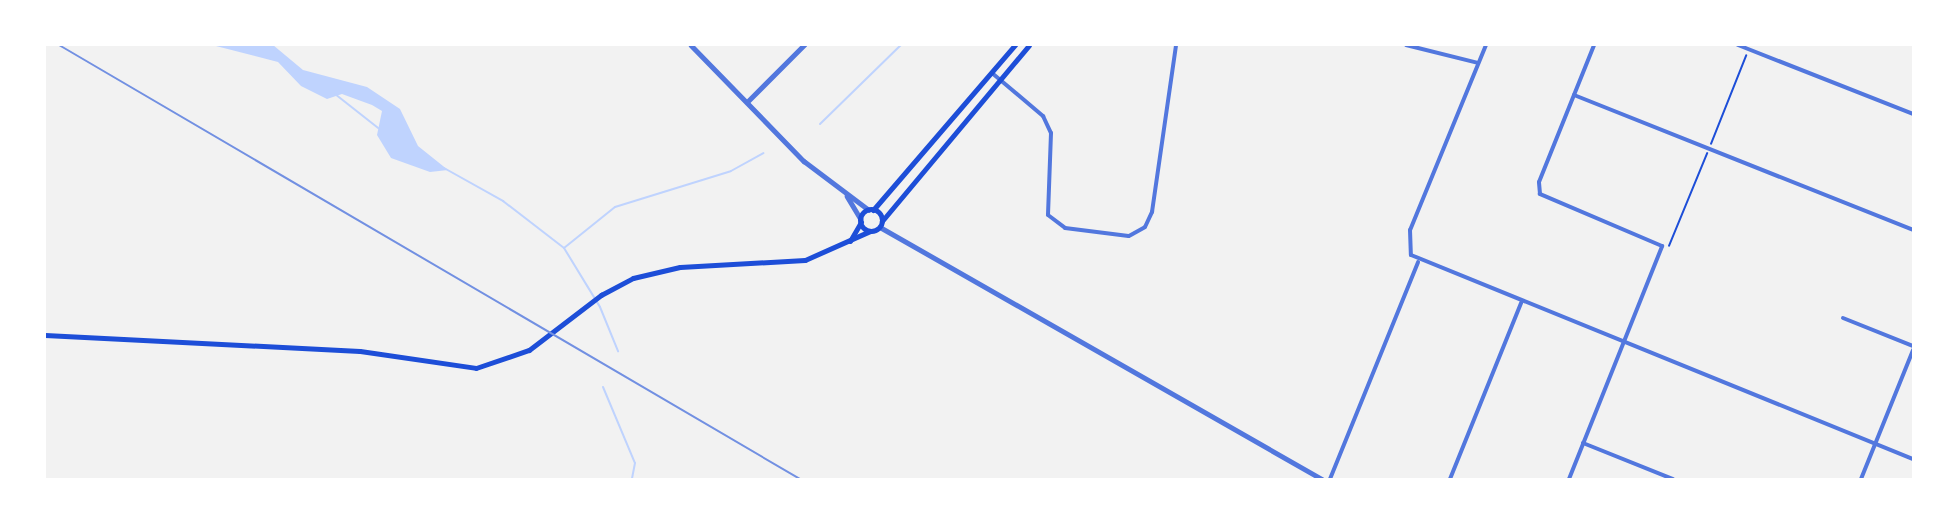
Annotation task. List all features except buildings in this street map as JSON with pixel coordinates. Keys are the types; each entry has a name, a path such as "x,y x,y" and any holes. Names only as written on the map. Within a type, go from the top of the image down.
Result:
{"main road":[{"path":"849,242 861,221 1015,45"},
{"path":"45,335 360,351 476,368 513,359 616,286 680,267 805,260 870,231 881,224 1029,45"},
{"path":"871,210 881,224"},
{"path":"861,221 870,231"}],"street":[{"path":"691,45 747,102 847,196 871,210"},
{"path":"747,102 804,45"},
{"path":"992,73 1042,116 1051,133 1048,215 1065,228 1129,236 1145,227 1152,212 1176,45"},
{"path":"1406,45 1479,63"},
{"path":"1485,45 1407,247 1418,262 1913,459"},
{"path":"1569,479 1662,246 1548,200 1540,194 1539,182 1594,45"},
{"path":"1738,45 1913,114"},
{"path":"1574,95 1913,230"},
{"path":"847,196 861,221"},
{"path":"881,224 1322,479"},
{"path":"1330,479 1418,262"},
{"path":"1450,479 1521,303"},
{"path":"1843,318 1913,346"},
{"path":"1861,479 1913,351"},
{"path":"1583,443 1673,479"}],"water":[{"path":"212,45 273,45 303,70 367,87 400,109 418,146 448,170 430,172 391,158 377,135 382,111 372,105 342,94 327,99 301,86 278,62"}],"waterway":[{"path":"820,124 901,45"},
{"path":"335,94 378,128"},
{"path":"564,248 615,207 731,171 763,153"},
{"path":"444,168 503,201 564,248 600,307 618,351"},
{"path":"603,387 635,463 632,479"}],"railway":[{"path":"59,45 800,479"}]}
